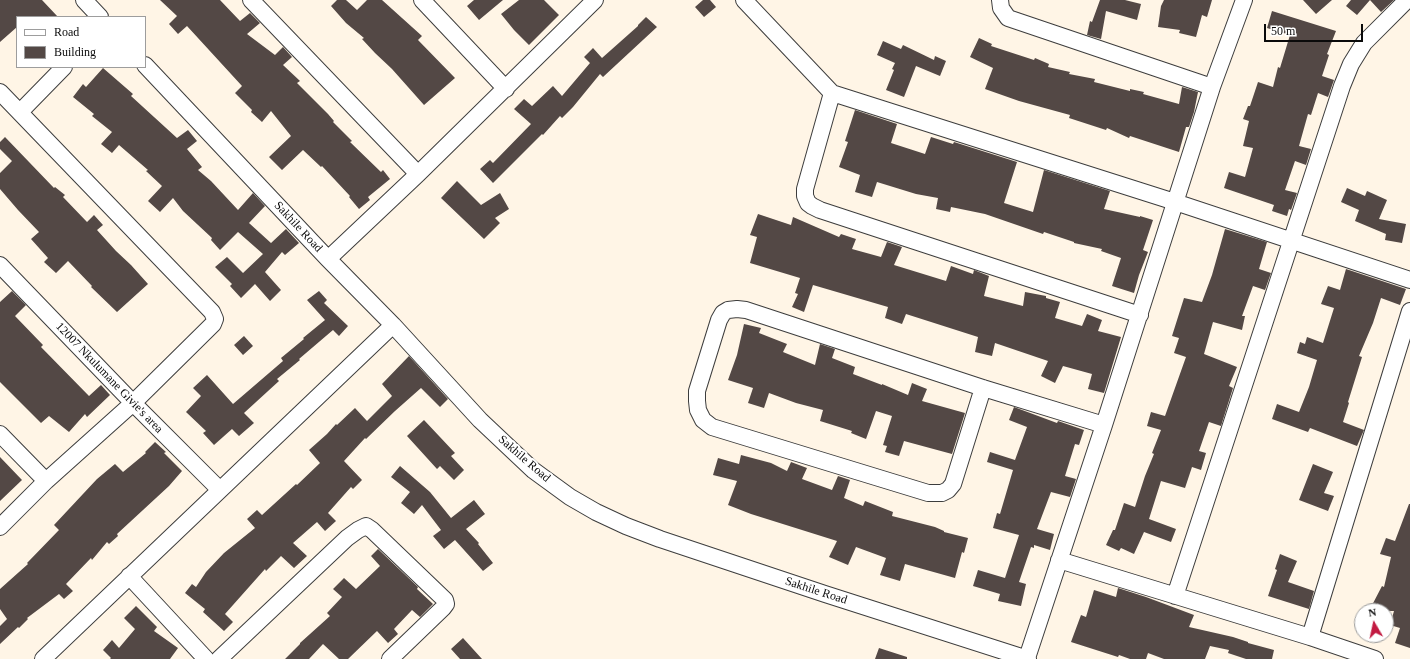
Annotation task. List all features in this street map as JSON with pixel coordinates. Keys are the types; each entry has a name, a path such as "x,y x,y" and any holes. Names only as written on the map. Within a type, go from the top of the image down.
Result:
{"street":[{"path":"84,0 99,16"},
{"path":"252,0 418,174"},
{"path":"422,0 506,89"},
{"path":"744,0 832,93 1175,202 1410,280"},
{"path":"1000,0 1001,8 1008,18 1212,87"},
{"path":"1027,659 1140,315 1212,87 1244,0"},
{"path":"328,258 506,89 588,2"},
{"path":"1175,596 1335,106 1351,64 1364,43 1407,2"},
{"name":"Sakhile Road","path":"146,66 393,326 480,420 533,470 570,497 596,512 626,526 668,541 825,594 1027,659"},
{"path":"20,112 63,68"},
{"path":"0,92 213,314 215,319 214,324 133,403 46,481 0,527"},
{"path":"832,93 805,189 805,196 808,203 812,206 820,210 1140,315"},
{"name":"12007 Nkulumane Givie's area","path":"0,265 133,403 220,490"},
{"path":"983,388 953,484 948,490 942,493 928,493 712,426 703,420 698,410 697,401 697,391 719,320 728,310 738,309 746,310 983,388 1104,425"},
{"path":"1310,637 1410,311"},
{"path":"42,659 393,326"},
{"path":"0,434 46,481"},
{"path":"219,659 347,538 366,526 445,600 446,604 390,659"},
{"path":"1059,560 1310,637 1375,659"},
{"path":"129,576 206,659"}],"building":[{"path":"0,0 42,0 57,16 16,16 16,28 0,42"},
{"path":"160,0 220,0 240,21 250,13 260,23 247,34 275,55 283,47 292,57 283,65 300,81 297,83 328,114 334,121 333,122 352,141 350,142 381,172 383,170 390,179 368,197 370,200 359,209 349,197 350,196 322,166 321,167 303,150 282,170 269,157 291,136 271,111 262,122 251,112 252,110 235,93 242,86 187,26 178,34 169,24 177,16"},
{"path":"337,0 346,0 357,10 367,0 382,0 422,36 418,40 455,78 424,105 392,69 362,39 364,38 346,23 331,6"},
{"path":"474,0 503,0 479,20 467,6"},
{"path":"519,0 544,0 559,15 529,45 501,14"},
{"path":"703,0 710,0 716,7 704,17 695,7"},
{"path":"1100,0 1125,0 1141,4 1137,20 1106,11 1101,39 1087,35 1090,21 1092,22"},
{"path":"1164,0 1212,0 1207,17 1202,15 1196,37 1179,33 1180,30 1158,27 1161,6"},
{"path":"1303,0 1332,0 1316,14"},
{"path":"1351,0 1370,0 1357,15 1346,6"},
{"path":"1370,0 1394,0 1381,12"},
{"path":"1272,11 1336,31 1327,54 1329,55 1322,76 1334,80 1328,97 1318,93 1311,115 1308,114 1299,146 1311,149 1306,165 1295,161 1285,190 1297,193 1291,210 1289,209 1287,216 1272,211 1274,205 1224,188 1229,172 1245,177 1253,148 1243,146 1249,121 1243,119 1248,106 1250,106 1258,82 1273,87 1278,67 1280,68 1290,35 1267,28"},
{"path":"646,17 657,27 603,77 600,74 573,107 562,118 560,116 543,135 542,134 493,183 480,169 490,160 493,163 531,124 514,109 524,99 532,106 553,86 562,96 590,63 584,57 593,48 602,58"},
{"path":"979,38 992,44 991,46 1034,60 1035,58 1049,64 1048,67 1070,72 1069,74 1095,79 1094,82 1130,91 1130,89 1144,92 1143,94 1179,104 1182,87 1198,92 1194,112 1189,127 1186,127 1179,152 1130,136 1129,138 1107,128 1106,130 1069,118 1070,115 1019,101 985,89 993,68 970,57"},
{"path":"883,41 901,49 903,45 934,60 935,56 946,61 940,76 916,66 904,97 886,90 894,70 892,69 895,63 877,55"},
{"path":"103,68 133,94 131,96 177,138 188,130 197,141 187,149 202,167 198,170 211,181 238,210 253,193 265,206 249,223 271,243 286,229 299,243 285,255 282,252 265,272 281,290 270,301 255,284 241,298 230,286 232,284 215,267 227,257 243,273 263,254 238,232 220,250 211,240 212,238 183,211 173,198 160,212 148,201 162,186 146,171 148,170 119,145 112,153 101,144 112,132 92,116 94,114 73,97 83,84 86,87"},
{"path":"855,110 897,124 891,143 925,154 931,137 953,144 954,142 1017,162 1004,203 1033,212 1044,170 1110,191 1104,209 1153,220 1143,250 1148,252 1134,293 1112,286 1121,258 1101,251 1102,249 1074,243 1044,232 1043,234 985,214 951,207 950,212 936,209 938,198 916,194 877,182 872,197 855,192 860,175 839,167 848,142 845,141"},
{"path":"5,137 54,188 55,187 65,195 63,197 87,222 94,215 103,225 97,230 148,284 117,312 91,287 92,286 68,261 56,273 44,262 48,258 31,239 39,232 0,189 0,173 12,161 0,149 0,142"},
{"path":"457,181 481,205 500,193 509,209 495,218 500,223 484,239 441,198"},
{"path":"1347,188 1365,196 1367,191 1387,200 1379,219 1406,224 1402,243 1385,240 1386,234 1355,221 1359,210 1341,202"},
{"path":"758,214 791,225 793,217 839,237 841,234 856,239 852,249 881,257 887,242 902,247 894,265 946,281 951,266 973,274 974,270 989,276 984,296 1023,306 1025,292 1046,296 1046,298 1060,302 1055,318 1082,326 1087,314 1102,320 1098,331 1121,337 1104,393 1088,389 1092,374 1063,366 1055,383 1041,376 1048,361 995,343 992,356 975,352 978,337 906,314 902,324 885,318 888,307 813,285 804,312 792,307 798,294 795,293 800,278 750,263 757,237 750,235"},
{"path":"1225,229 1267,242 1259,269 1271,273 1265,290 1253,286 1242,316 1245,316 1242,330 1213,322 1204,354 1237,367 1229,386 1233,388 1221,426 1209,422 1199,451 1206,453 1201,470 1192,467 1185,488 1161,481 1149,519 1176,529 1171,542 1144,532 1134,554 1121,548 1119,551 1106,545 1113,530 1115,530 1124,503 1135,507 1154,454 1152,453 1161,430 1147,426 1151,412 1165,416 1186,357 1174,353 1179,338 1172,336 1184,298 1202,302 1212,275"},
{"path":"1346,269 1406,289 1400,305 1381,298 1373,323 1359,356 1362,357 1343,422 1364,430 1357,446 1310,428 1308,432 1272,419 1277,404 1299,412 1309,387 1317,360 1297,353 1300,342 1305,344 1307,337 1323,343 1334,308 1321,304 1328,286 1340,290"},
{"path":"12,291 26,305 15,316 43,345 41,347 89,396 101,385 110,395 87,417 85,414 69,432 49,416 41,423 0,382 0,302"},
{"path":"319,291 327,300 324,303 348,326 339,336 333,330 277,379 279,381 244,413 254,423 239,436 232,429 214,445 203,433 206,431 186,412 201,396 193,388 207,375 233,404 283,361 281,358 325,320 307,300"},
{"path":"744,324 761,328 759,333 787,344 783,352 815,365 820,344 835,349 832,358 855,367 853,374 908,395 912,383 927,389 922,401 965,413 952,454 904,441 899,456 885,452 887,446 883,445 892,416 876,411 866,439 851,433 852,431 820,421 823,410 796,403 769,393 764,408 748,403 753,388 728,380 737,355"},
{"path":"244,336 253,346 243,355 234,345"},
{"path":"409,356 448,399 440,407 421,388 366,439 365,438 344,461 362,480 353,489 351,487 328,513 336,521 325,531 317,522 293,543 307,556 294,568 281,556 266,571 265,569 225,614 233,622 224,631 203,612 205,609 185,593 192,584 196,587 206,572 224,553 255,528 247,519 257,510 262,515 320,463 309,450 336,424 337,425 355,408 367,421 392,396 382,384"},
{"path":"1014,407 1057,423 1058,421 1084,430 1079,445 1075,444 1065,476 1076,479 1070,497 1051,492 1037,529 1054,534 1050,550 1034,545 1034,548 1031,547 1019,582 1026,584 1021,606 998,601 1000,594 973,586 978,570 1005,578 1019,535 993,528 997,513 1000,514 1013,470 987,462 990,452 1015,460 1027,427 1009,420"},
{"path":"424,420 455,453 451,456 464,470 454,480 440,466 437,469 407,436"},
{"path":"155,442 166,452 164,453 182,471 169,486 117,534 118,536 109,544 107,542 92,560 91,558 66,584 73,591 64,599 59,594 27,618 28,619 19,628 18,627 0,644 0,626 7,619 0,609 0,589 28,564 27,563 59,530 54,525 97,479 115,464 123,472 146,453 145,452"},
{"path":"741,455 771,463 787,471 791,462 807,468 802,479 832,490 838,476 850,480 844,498 863,506 865,501 893,512 892,516 935,527 944,532 968,538 964,553 962,552 955,578 905,564 900,581 880,575 886,558 856,547 848,565 829,557 837,541 751,514 728,505 737,481 713,475 718,458 739,464"},
{"path":"0,457 22,480 0,501"},
{"path":"1313,464 1333,472 1324,493 1334,496 1328,511 1299,500"},
{"path":"400,466 430,492 451,518 474,500 485,514 466,529 479,543 478,544 493,563 483,571 455,540 444,549 433,536 441,530 422,505 414,514 401,503 410,492 391,477"},
{"path":"1410,504 1410,648 1395,643 1400,628 1394,626 1394,603 1373,603 1382,586 1384,587 1391,557 1380,554 1386,538 1395,541"},
{"path":"378,549 418,587 417,589 433,604 420,617 412,610 394,629 398,634 388,643 377,631 348,659 339,659 323,644 309,659 285,659 300,643 330,616 327,613 342,597 333,589 344,578 356,589 380,566 371,556"},
{"path":"1280,554 1297,561 1288,582 1314,591 1309,609 1268,596 1277,570 1275,569"},
{"path":"1118,588 1194,615 1189,627 1233,637 1274,650 1272,659 1246,659 1228,653 1229,650 1210,646 1205,659 1164,659 1148,653 1146,659 1130,659 1119,655 1118,657 1071,642 1081,615 1086,617 1094,590 1116,597"},
{"path":"136,606 157,627 154,631 178,648 170,659 110,659 111,658 103,650 112,640 119,648 135,629 124,618"},
{"path":"463,638 482,659 460,659 451,649"},
{"path":"879,648 907,657 907,659 875,659"}]}
